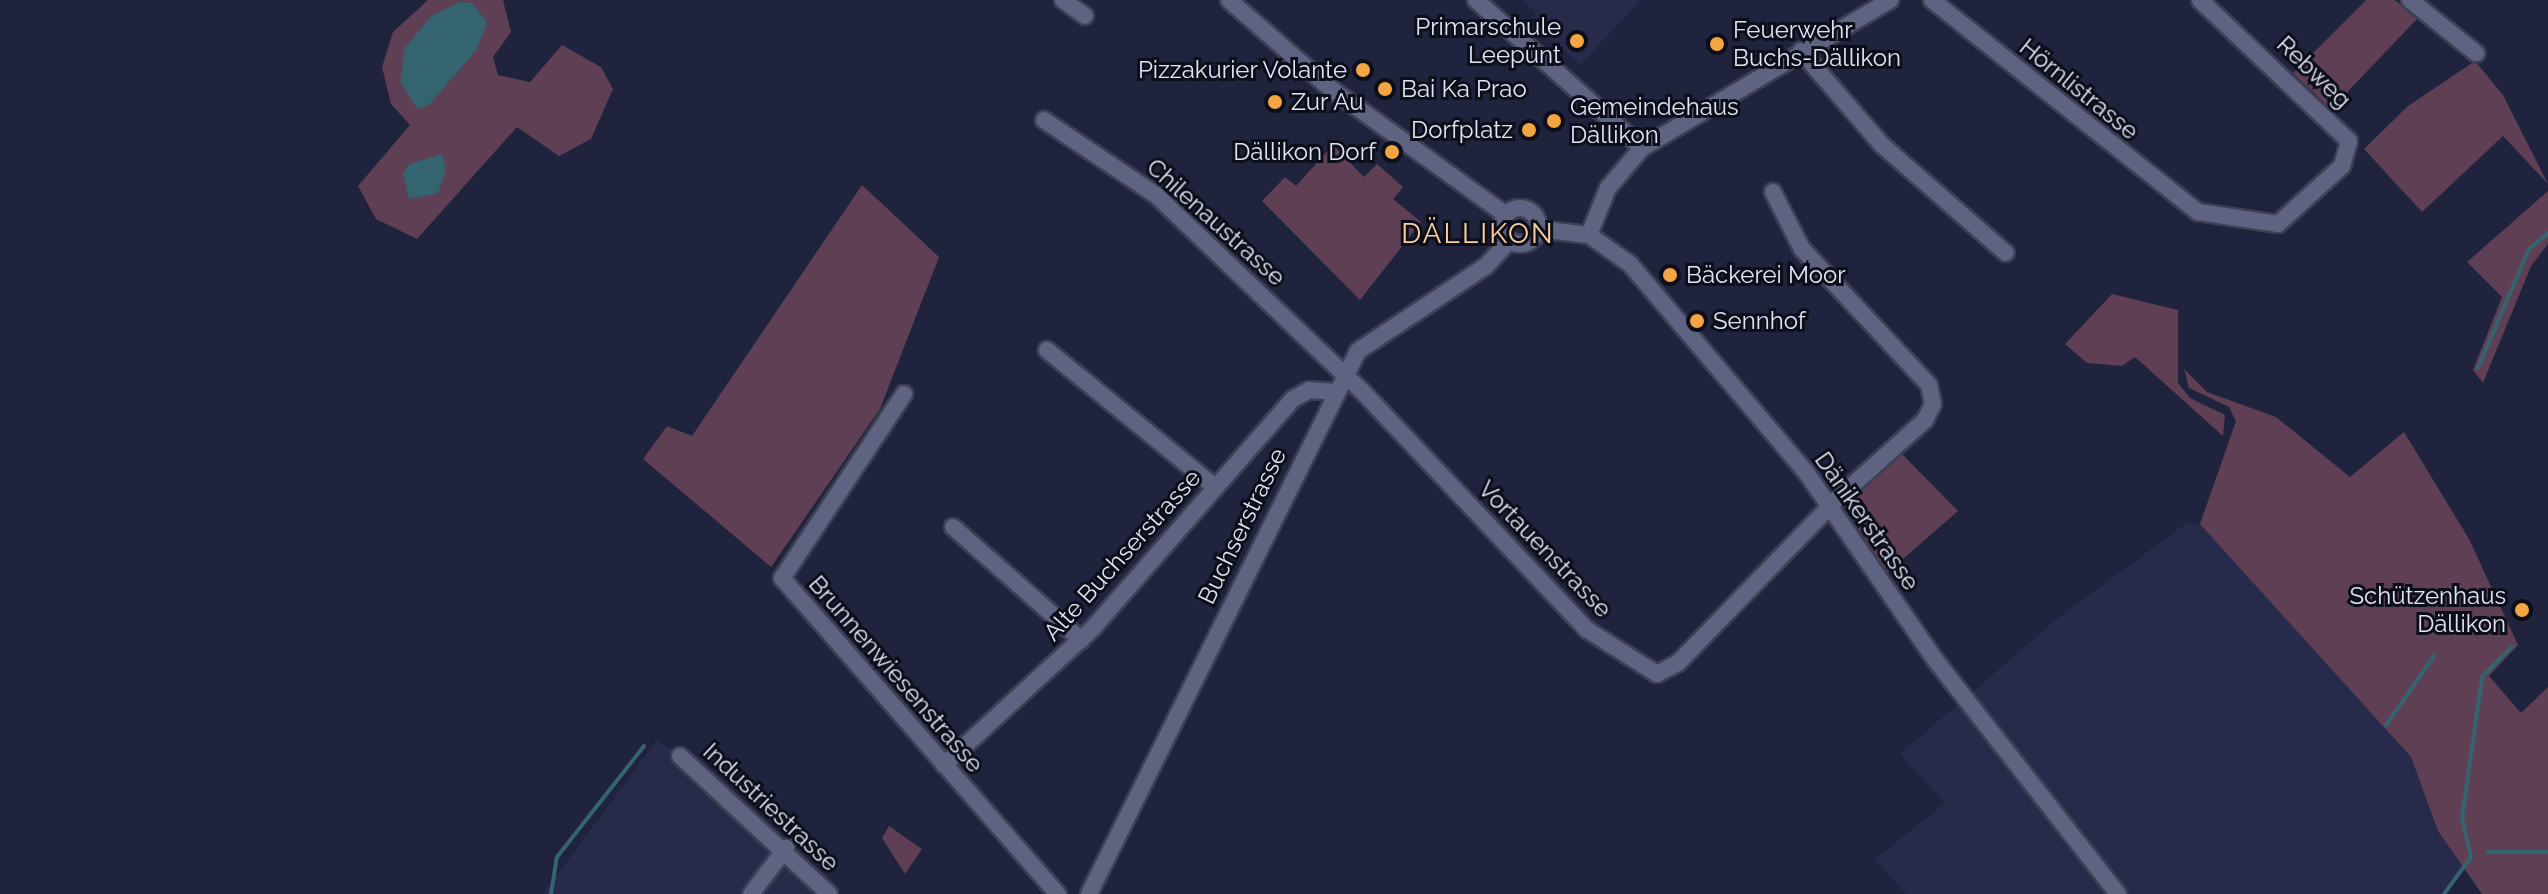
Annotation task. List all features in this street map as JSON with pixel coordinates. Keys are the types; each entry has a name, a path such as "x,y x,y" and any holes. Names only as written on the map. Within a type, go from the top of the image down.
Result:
{"street":[{"path":"1063,0 1085,16"},
{"path":"1229,0 1330,88 1506,215 1509,241 1527,243 1538,229 1528,210 1506,215"},
{"path":"1476,0 1642,148"},
{"path":"1589,235 1608,188 1642,148 1872,4 1890,0"},
{"name":"Hörnlistrasse","path":"1932,0 2198,212 2278,224 2351,152"},
{"name":"Rebweg","path":"2200,0 2344,133 2351,152"},
{"path":"2410,0 2476,53"},
{"path":"1801,51 1882,145 2006,253"},
{"name":"Chilenaustrasse","path":"1044,120 1149,189 1344,373"},
{"path":"1773,192 1802,249 1933,391 1925,420 1829,508"},
{"name":"Dänikerstrasse","path":"1538,229 1589,235 1630,264 1829,508 1936,661 2118,894"},
{"name":"Buchserstrasse","path":"1089,894 1344,373 1366,343 1475,274 1509,241"},
{"path":"1047,350 1215,487"},
{"name":"Vortauenstrasse","path":"1344,373 1586,629 1657,674 1678,663 1829,508"},
{"name":"Alte Buchserstrasse","path":"944,765 1081,640 1301,392 1335,392"},
{"name":"Brunnenwiesenstrasse","path":"904,394 782,578 1058,894"},
{"path":"953,527 1081,640"},
{"name":"Industriestrasse","path":"680,756 786,848 829,894"},
{"path":"751,894 786,848"}],"shaded area":[{"path":"428,0 503,0 511,32 493,57 498,75 530,82 562,45 601,67 613,89 591,139 559,156 517,127 417,239 376,219 358,186 410,125 391,104 382,67 393,32"},
{"name":"Primarschule Leepünt","path":"1521,0 1641,0 1580,65 1535,26 1535,12"},
{"path":"2366,0 2395,0 2418,18 2331,109 2293,73"},
{"path":"459,2 472,3 487,22 477,49 429,105 417,109 400,81 405,48 431,16"},
{"path":"2475,61 2503,95 2548,184 2503,136 2422,212 2364,149 2408,106"},
{"path":"1333,145 1364,177 1377,164 1403,187 1393,199 1421,222 1360,300 1262,201 1285,177 1296,186"},
{"path":"442,154 446,170 438,193 409,199 403,174 409,164"},
{"path":"862,185 939,257 880,409 771,567 643,459 667,426 692,436"},
{"path":"2548,191 2548,244 2531,266 2483,383 2473,370 2502,297 2467,262"},
{"path":"2112,294 2178,310 2178,383 2190,398 2225,415 2223,436 2135,357 2122,366 2087,363 2065,344"},
{"path":"2184,369 2207,392 2276,417 2350,477 2404,432 2469,539 2518,645 2489,676 2521,713 2548,687 2548,894 2482,894 2438,831 2411,757 2200,524 2236,421 2229,407 2189,388"},
{"path":"1899,451 1958,511 1887,573 1844,506"},
{"path":"2188,522 2209,526 2411,757 2438,831 2465,868 2440,894 1906,894 1875,859 1945,803 1900,754 2061,616"},
{"path":"657,740 709,777 829,894 543,894"},
{"path":"889,826 922,849 905,874 882,838"}],"waterway":[{"path":"2478,368 2529,249 2548,233"},
{"path":"2444,894 2471,857 2462,818 2482,677 2512,646"},
{"path":"2386,725 2434,656"},
{"path":"551,894 557,857 644,746"},
{"path":"2488,852 2548,852"}],"place":[{"name":"Primarschule Leepünt","path":"1577,41"},
{"name":"Feuerwehr Buchs-Dällikon","path":"1717,44"},
{"name":"Pizzakurier Volante","path":"1363,70"},
{"name":"Bai Ka Prao","path":"1385,89"},
{"name":"Zur Au","path":"1275,102"},
{"name":"Gemeindehaus Dällikon","path":"1554,121"},
{"name":"Dorfplatz","path":"1529,130"},
{"name":"Dällikon Dorf","path":"1392,152"},
{"name":"Bäckerei Moor","path":"1670,275"},
{"name":"Sennhof","path":"1697,321"},
{"name":"Schützenhaus Dällikon","path":"2522,610"}],"district":[{"name":"DÄLLIKON","path":"1478,234"}]}
